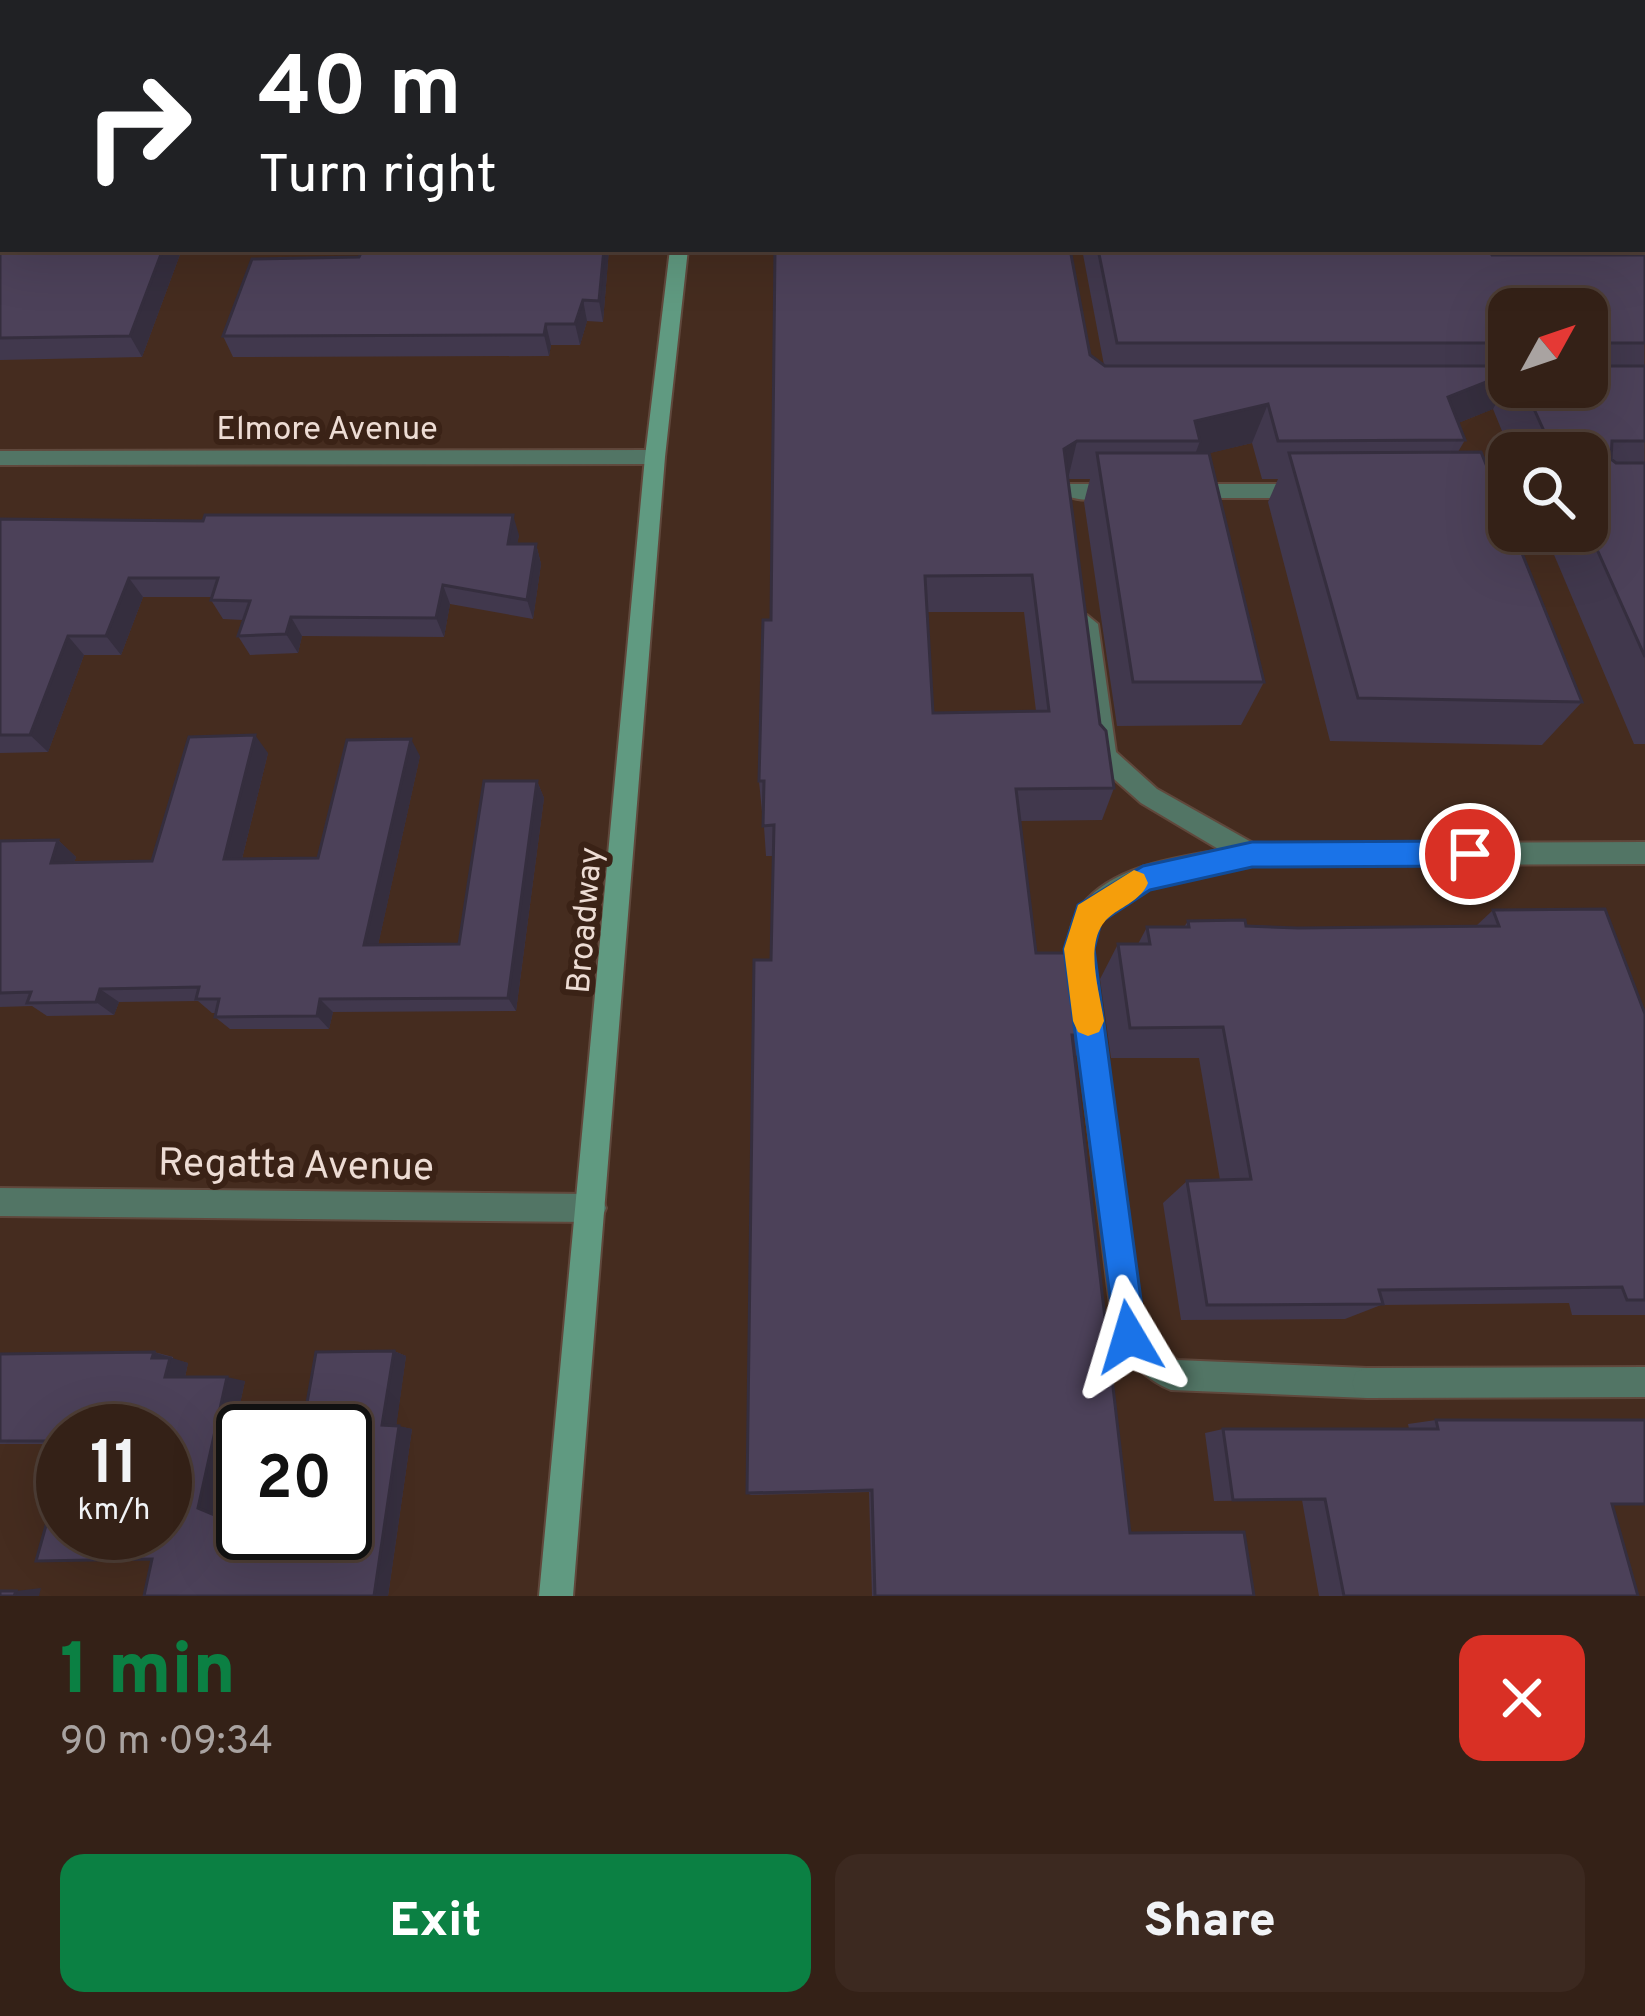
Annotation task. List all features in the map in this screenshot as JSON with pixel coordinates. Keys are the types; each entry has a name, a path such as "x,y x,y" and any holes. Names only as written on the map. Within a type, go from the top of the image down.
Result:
{"street":[{"name":"Broadway","path":"556,1596 655,457 679,252"},
{"name":"Elmore Avenue","path":"0,458 655,457"},
{"path":"1161,491 1323,490"},
{"path":"1439,490 1488,490"},
{"path":"1070,502 1138,491"},
{"path":"1084,602 1105,757 1149,796 1252,855"},
{"path":"1645,853 1252,855 1143,878 1089,914 1079,949 1129,1337 1171,1376 1367,1383 1645,1382"},
{"name":"Regatta Avenue","path":"0,1202 592,1208"}],"building":[{"path":"0,252 162,252 130,336 0,338"},
{"path":"362,252 604,252 599,301 583,300 575,324 546,324 544,335 223,336 252,259 359,257"},
{"path":"775,252 1071,252 1090,355 1105,366 1488,366 1488,381 1448,397 1465,440 1278,441 1268,404 1195,421 1200,441 1077,441 1064,449 1100,724 1106,731 1114,788 1016,789 1036,953 1077,953 1088,1035 1072,1035 1130,1533 1244,1532 1254,1596 875,1596 872,1490 747,1493 754,960 771,960 774,825 763,826 764,781 759,781 763,620 771,620","holes":["1032,575 1049,711 933,713 925,576"]},
{"path":"1099,252 1645,255 1645,343 1608,343 1608,288 1488,288 1488,343 1117,343"},
{"path":"1608,366 1645,366 1645,441 1612,441 1611,459 1645,463 1645,657 1598,552 1608,552 1608,432 1544,432 1534,408 1608,408"},
{"path":"1481,452 1488,469 1488,552 1521,552 1582,702 1358,698 1289,453"},
{"path":"1097,453 1209,453 1264,682 1133,682"},
{"path":"205,515 513,515 508,544 536,544 527,600 443,585 436,618 291,617 286,634 238,636 250,601 211,600 218,578 129,578 106,636 68,636 30,735 0,735 0,519 203,521"},
{"path":"255,735 224,859 318,858 347,740 411,739 364,945 459,944 484,781 537,781 508,998 320,999 317,1016 215,1017 219,999 196,999 199,987 100,989 96,1002 27,1003 31,992 0,993 0,841 58,840 51,863 152,861 189,737"},
{"path":"1605,909 1645,1014 1645,1300 1627,1300 1622,1287 1379,1290 1383,1304 1207,1305 1187,1181 1251,1179 1223,1027 1130,1028 1118,944 1150,944 1147,927 1189,927 1188,921 1245,920 1246,926 1298,928 1499,926 1493,910"},
{"path":"394,1351 382,1425 399,1426 374,1596 144,1596 152,1560 192,1560 192,1404 36,1404 36,1441 0,1441 0,1354 154,1352 152,1358 170,1358 165,1377 227,1377 221,1404 216,1404 216,1427 198,1508 216,1516 216,1560 372,1560 372,1404 307,1404 316,1352"},
{"path":"1436,1420 1645,1420 1645,1504 1612,1504 1638,1596 1344,1596 1325,1499 1233,1500 1223,1429 1438,1429"}],"slow traffic":[{"path":"1088,1021 1079,949 1089,914 1134,883"}],"route":[{"path":"1129,1337 1079,949 1089,914 1143,878 1252,855 1470,854"}]}
